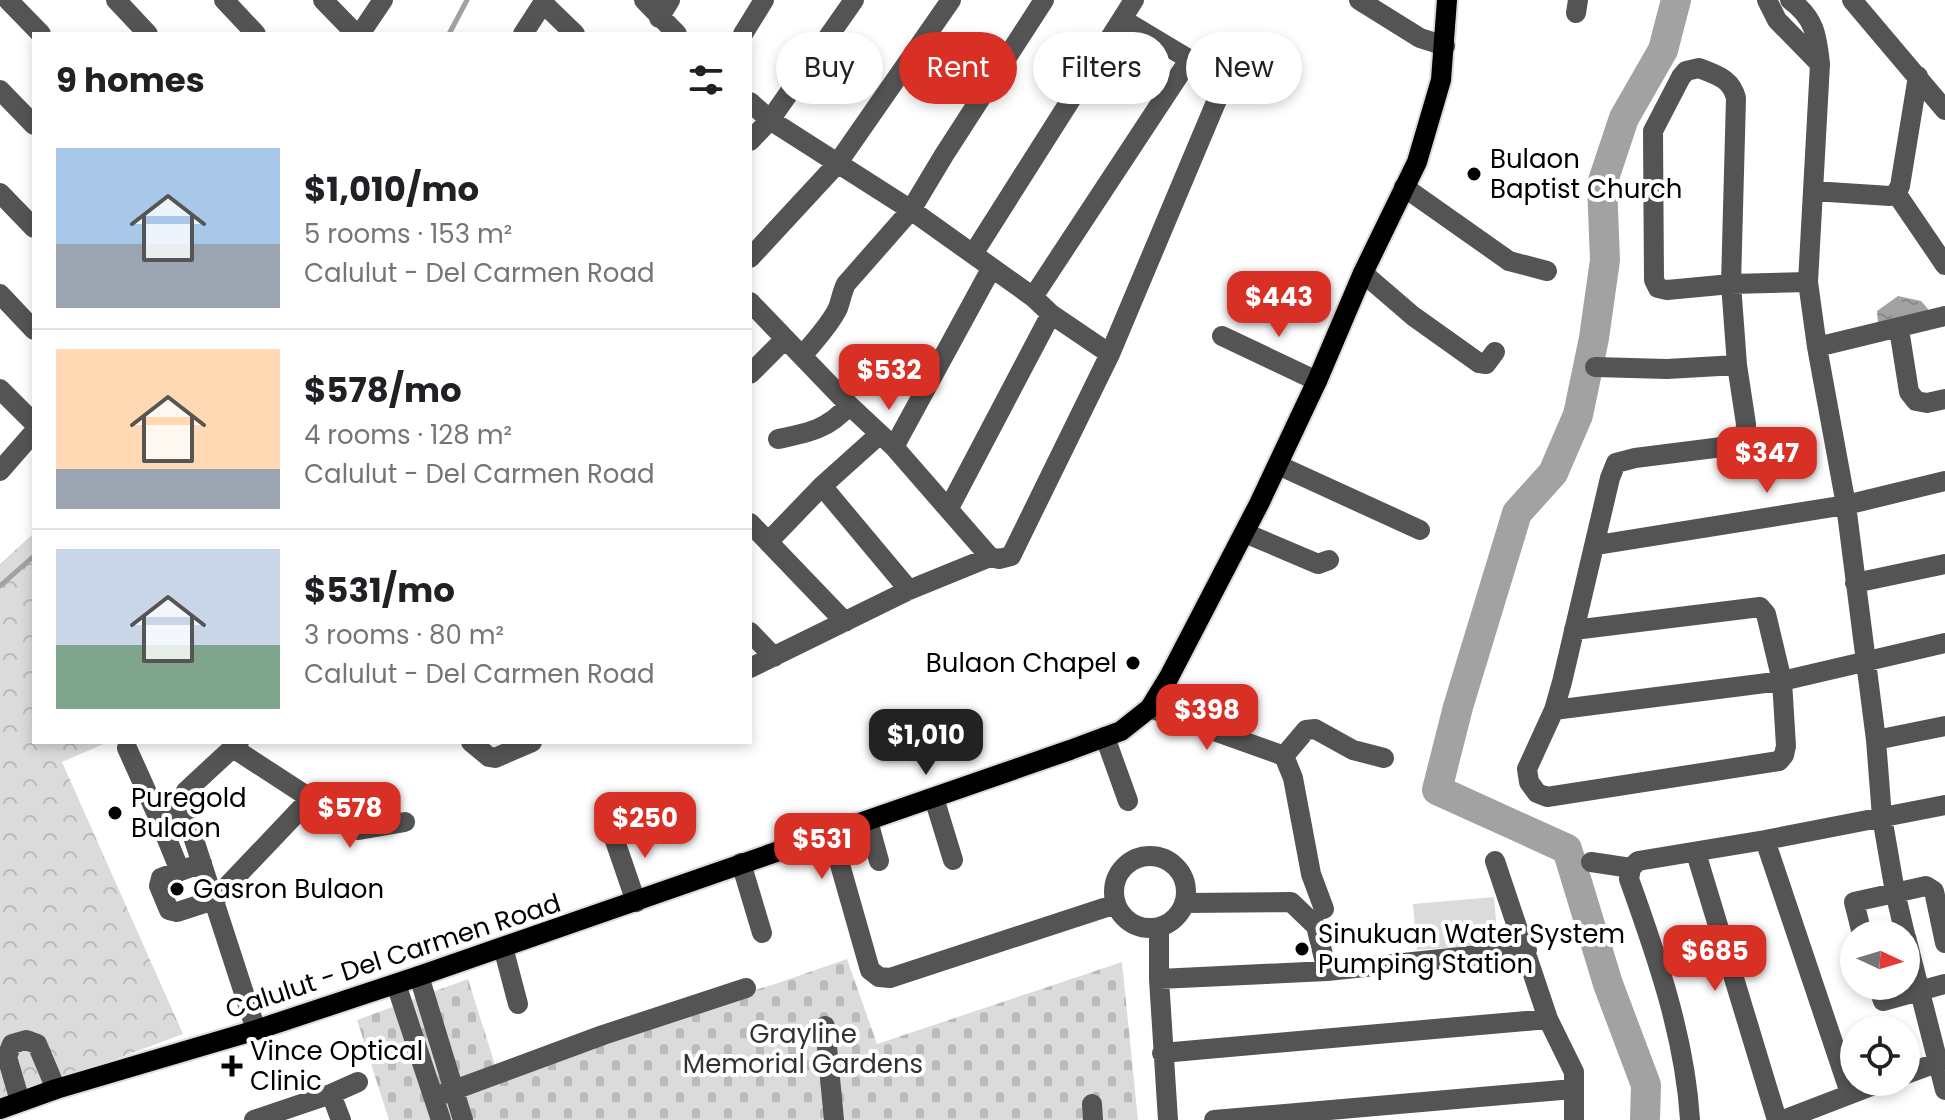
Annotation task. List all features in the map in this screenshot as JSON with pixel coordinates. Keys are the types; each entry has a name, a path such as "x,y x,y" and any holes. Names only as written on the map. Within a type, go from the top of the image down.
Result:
{"main road":[{"name":"Calulut - Del Carmen Road","path":"0,1109 396,984 934,798 1105,737 1133,723 1150,708 1176,664 1245,533 1417,162 1441,80 1447,0"}],"street":[{"path":"8,0 39,32"},
{"path":"116,0 146,32"},
{"path":"224,0 254,32"},
{"path":"323,0 356,32"},
{"path":"359,32 383,0"},
{"path":"644,0 675,32"},
{"path":"659,18 670,0"},
{"path":"744,32 764,0"},
{"path":"752,139 770,120 854,0"},
{"path":"752,256 837,164 951,0"},
{"path":"803,355 839,306 840,294 846,284 911,210 1044,0"},
{"path":"973,254 1134,0"},
{"path":"1359,0 1420,38 1445,46"},
{"path":"1767,0 1777,20 1820,64"},
{"path":"1790,0 1813,24 1820,64 1808,282 1846,505 1876,740 1882,817 1902,920"},
{"path":"1852,0 1945,110"},
{"path":"524,32 544,1 573,32"},
{"path":"1122,19 1186,58"},
{"path":"1033,297 1186,65"},
{"path":"1574,630 1760,607 1766,614 1782,681 1784,755 1779,761 1547,797 1537,793 1529,782 1527,769 1554,710 1574,630 1597,545 1610,478 1616,463 1738,445 1745,436 1731,284 1736,98 1727,80 1699,68 1686,71 1653,131 1654,280 1658,288 1667,290 1731,284 1808,282"},
{"path":"1813,191 1890,196 1896,193 1900,186 1918,76"},
{"path":"0,90 32,123"},
{"path":"752,104 770,120 911,210 1110,354"},
{"path":"752,667 909,590 990,557 999,559 1011,556 1110,354 1215,104"},
{"path":"1404,187 1509,261 1547,271"},
{"path":"0,193 32,226"},
{"path":"1896,193 1945,265"},
{"path":"768,542 822,486 887,440 991,269"},
{"path":"1363,273 1413,316 1479,363 1486,364 1495,352"},
{"path":"0,294 32,328"},
{"path":"752,304 887,440 990,557"},
{"path":"949,508 1051,314"},
{"path":"1817,347 1945,316"},
{"path":"1899,329 1909,392 1916,401 1927,403 1945,399"},
{"path":"1222,336 1317,381"},
{"path":"752,372 785,339"},
{"path":"1595,367 1667,369 1737,365"},
{"path":"0,389 32,421"},
{"path":"778,439 821,429 849,405"},
{"path":"0,471 32,434"},
{"path":"1278,465 1420,530"},
{"path":"1597,545 1846,505 1945,481"},
{"path":"822,486 909,590"},
{"path":"752,525 845,622"},
{"path":"1245,533 1318,564 1329,560"},
{"path":"1855,583 1945,564"},
{"path":"752,634 774,657"},
{"path":"1554,710 1782,681 1945,643"},
{"path":"1150,708 1284,756 1293,778 1311,874 1324,909"},
{"path":"1876,740 1945,726"},
{"path":"1284,756 1306,730 1315,729 1353,750 1384,758"},
{"path":"1105,737 1128,801"},
{"path":"473,744 489,757 495,758 527,744"},
{"path":"256,1030 185,812 186,791 236,745 359,830 405,822"},
{"path":"127,748 180,871"},
{"path":"934,798 953,860"},
{"path":"202,863 164,876 159,881 169,910 177,912 214,900 310,799"},
{"path":"1690,1120 1687,1074 1677,1029 1629,879 1631,868 1638,861 1696,853 1945,805"},
{"path":"158,817 185,812"},
{"path":"868,821 879,861"},
{"path":"612,832 636,902"},
{"path":"831,833 870,970 879,977 890,978 1116,904"},
{"path":"1765,840 1840,1063"},
{"path":"1696,853 1777,1120"},
{"path":"1140,858 1162,858 1179,871 1186,892 1184,903 1179,914 1170,922 1159,928 1141,928 1126,919 1116,904 1114,890 1118,876 1127,865 1140,858"},
{"path":"1495,861 1548,1019 1574,1072 1574,1120"},
{"path":"1591,862 1631,868"},
{"path":"741,863 762,933"},
{"path":"1855,920 1848,904 1938,884 1945,943"},
{"path":"1184,903 1291,902 1316,926 1327,971"},
{"path":"1159,928 1162,1053 1168,1120"},
{"path":"503,947 518,1004"},
{"path":"1159,979 1327,971 1527,950"},
{"path":"419,976 463,1120"},
{"path":"396,984 441,1120"},
{"path":"1945,984 1920,991 1942,1061 1945,1090"},
{"path":"435,1097 603,1035 746,988"},
{"path":"410,1021 432,1014"},
{"path":"1162,1053 1548,1019"},
{"path":"825,1026 834,1120"},
{"path":"20,1101 7,1057 12,1044 26,1040 37,1044 56,1089"},
{"path":"1920,1069 1942,1061"},
{"path":"257,1120 358,1082"},
{"path":"1214,1120 1573,1089"},
{"path":"331,1094 341,1120"},
{"path":"1783,1120 1843,1096"}],"green space":[{"path":"32,535 32,744 103,744 62,762 183,1034 0,1102 0,564"},
{"path":"1494,897 1498,944 1417,950 1413,904"},
{"name":"Grayline Memorial Gardens","path":"847,959 877,1044 1122,962 1138,1120 389,1120 357,1020 468,979 495,1065 775,984"}],"water":[{"path":"1898,296 1921,301 1928,309 1927,314 1878,323 1877,311"}],"waterway":[{"path":"450,32 467,0"},
{"path":"1645,1120 1646,1085 1608,984 1567,849 1437,790 1458,707 1517,513 1553,473 1578,415 1594,338 1605,260 1602,184 1624,118 1663,50 1676,0"},
{"path":"0,586 32,558"}],"place":[{"name":"Bulaon Baptist Church","path":"1474,174"},
{"name":"Bulaon Chapel","path":"1133,663"},
{"name":"Puregold Bulaon","path":"115,813"},
{"name":"Gasron Bulaon","path":"177,889"},
{"name":"Sinukuan Water System Pumping Station","path":"1302,949"},
{"name":"Vince Optical Clinic","path":"232,1066"}]}
